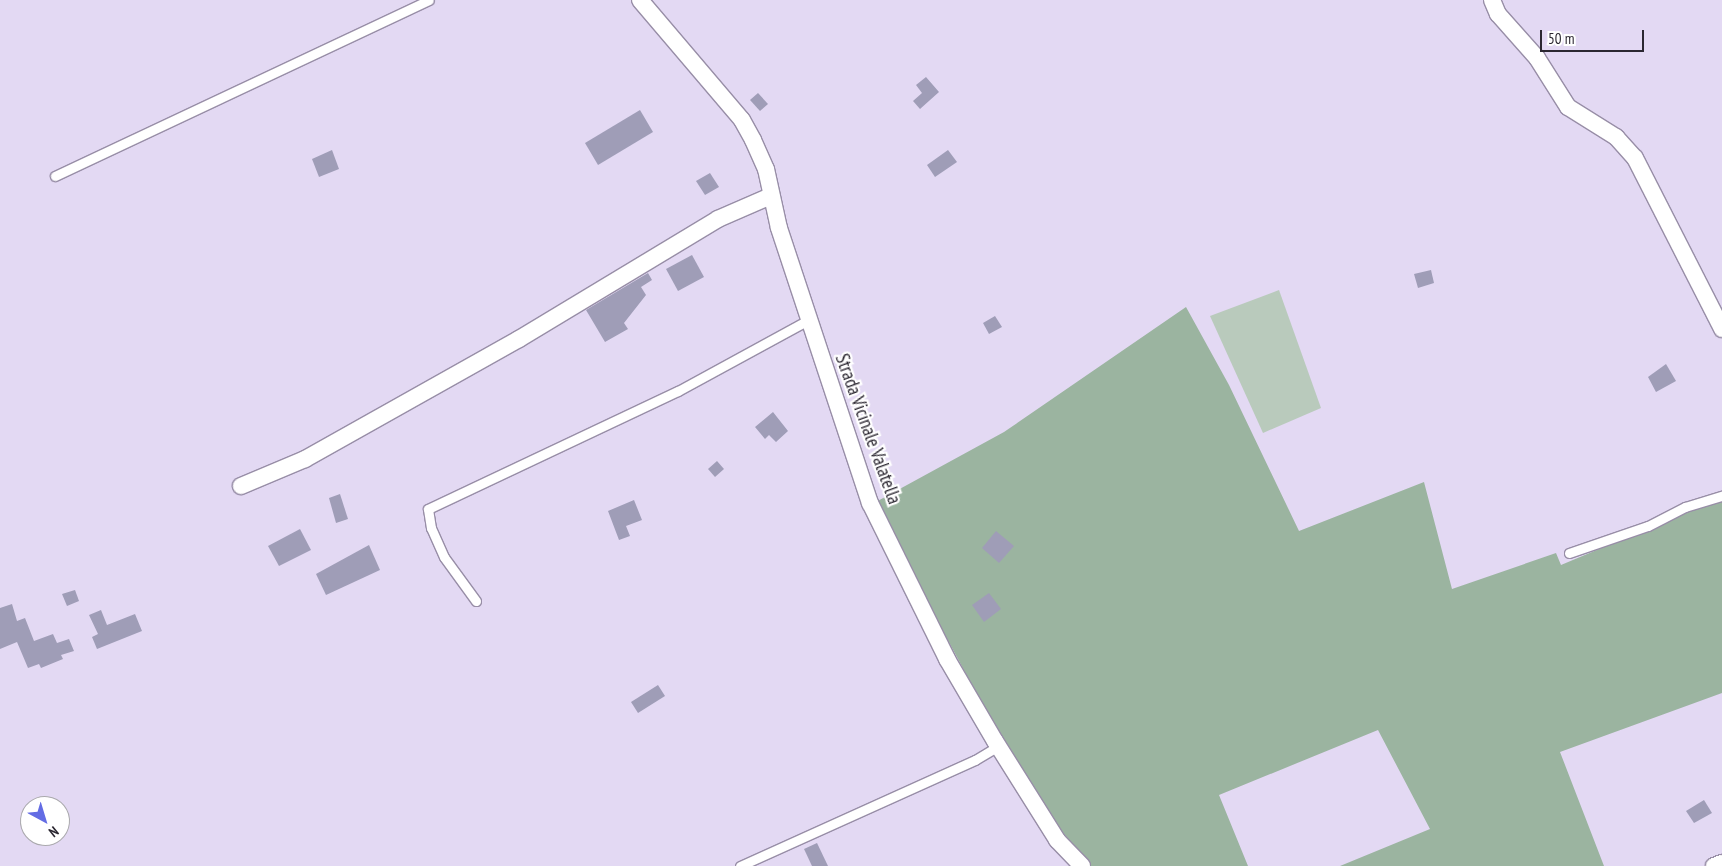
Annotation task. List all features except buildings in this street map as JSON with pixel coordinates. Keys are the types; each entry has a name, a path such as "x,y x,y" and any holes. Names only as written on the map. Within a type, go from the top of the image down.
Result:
{"street":[{"name":"Strada Vicinale Valatella","path":"640,0 742,120 766,169 771,196 808,320 870,503 947,659 998,746 1057,840 1082,866"},
{"path":"1492,0 1498,14 1537,58 1568,107 1616,137 1635,158 1722,329"},
{"path":"241,486 313,454 528,334 718,219 771,196"},
{"path":"1714,866 1722,864"}],"lane":[{"path":"55,176 429,0"},
{"path":"476,601 444,557 431,528 428,509 678,391 808,320"},
{"path":"1569,553 1648,526 1685,507 1722,496"},
{"path":"740,866 975,760 998,746"}],"green space":[{"path":"1279,290 1321,408 1263,433 1210,316"},
{"path":"1186,307 1229,385 1299,531 1424,482 1452,589 1556,553 1561,565 1685,513 1722,501 1722,693 1560,752 1604,866 1340,866 1430,829 1378,730 1219,795 1248,866 1090,866 1056,824 1001,739 874,503 1004,432"}]}
